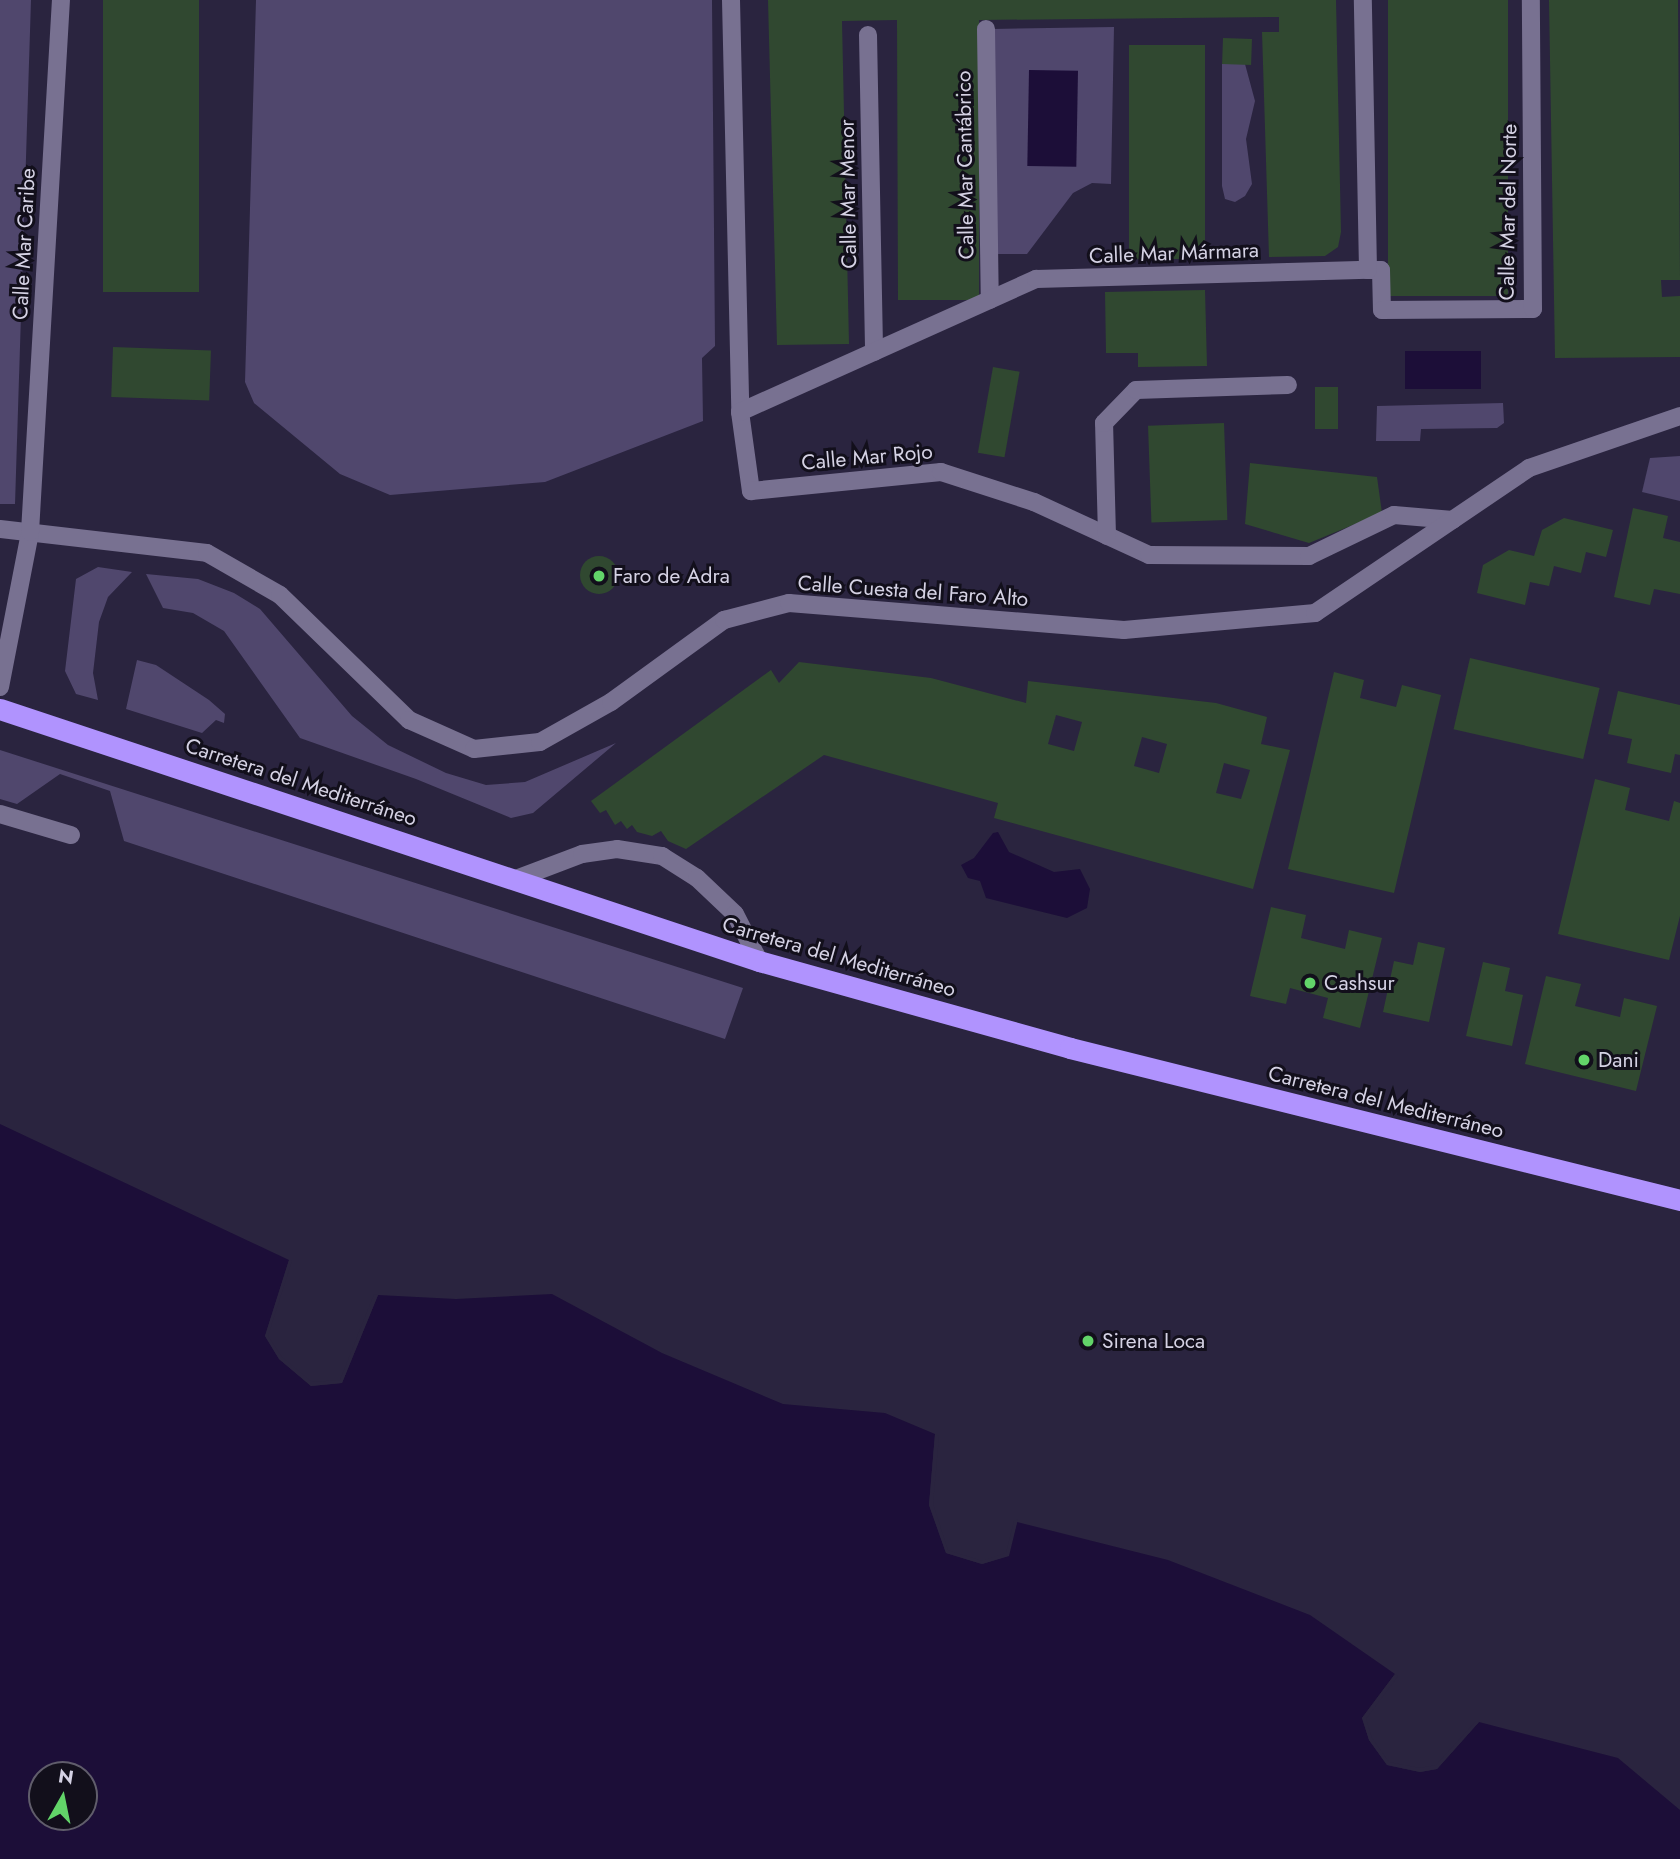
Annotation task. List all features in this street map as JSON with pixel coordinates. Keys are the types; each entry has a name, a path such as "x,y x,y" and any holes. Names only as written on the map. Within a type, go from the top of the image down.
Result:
{"highway":[{"name":"Carretera del Mediterráneo","path":"0,709 759,961 1070,1048 1680,1200"}],"street":[{"name":"Calle Mar Caribe","path":"0,687 30,532 61,0"},
{"name":"Calle Mar Rojo","path":"731,0 740,412 751,491 941,472 1034,502 1149,555 1309,556 1394,515 1454,520"},
{"path":"1363,0 1368,270"},
{"name":"Calle Mar del Norte","path":"1368,270 1381,270 1381,310 1534,309 1531,0"},
{"name":"Calle Mar Cantábrico","path":"986,29 990,300"},
{"name":"Calle Mar Menor","path":"868,35 874,352"},
{"name":"Calle Mar Mármara","path":"740,412 1036,279 1368,270"},
{"path":"1107,536 1104,423 1136,390 1289,385"},
{"name":"Calle Cuesta del Faro Alto","path":"0,529 206,553 281,595 410,720 474,749 540,742 611,702 724,620 789,603 1124,630 1315,613 1529,468 1680,416"},
{"path":"0,814 71,835"},
{"path":"516,879 582,854 605,850 617,849 662,856 697,878 735,914 759,961"}],"shaded area":[{"path":"0,0 31,0 15,504 0,504"},
{"path":"256,0 712,0 715,346 702,358 703,421 545,482 390,495 340,474 254,403 245,382"},
{"path":"1114,27 1111,184 1092,183 1073,193 1027,254 995,254 993,29"},
{"path":"1222,64 1245,64 1255,101 1246,139 1252,184 1245,196 1235,202 1225,199 1222,186"},
{"path":"1029,70 1078,71 1076,167 1027,166"},
{"path":"1405,351 1481,351 1481,389 1405,389"},
{"path":"1503,403 1504,423 1497,428 1421,429 1420,441 1376,441 1377,406"},
{"path":"1680,456 1680,501 1642,492 1650,458"},
{"path":"98,567 132,572 108,597 99,622 93,673 98,700 76,694 65,671 76,579"},
{"path":"146,574 198,579 234,593 260,609 352,716 388,745 446,773 486,785 525,782 616,743 533,813 511,818 416,779 300,738 224,631 193,613 163,608"},
{"path":"137,660 156,665 209,700 225,714 224,723 216,720 202,733 126,709"},
{"path":"0,750 743,988 725,1039 124,841 110,791 60,774 17,804 0,799"},
{"path":"998,832 1009,852 1054,872 1080,869 1090,889 1087,908 1067,918 986,898 980,881 968,878 961,865 974,858 993,833"},
{"path":"0,1124 289,1260 265,1336 279,1359 311,1386 342,1383 378,1295 456,1299 552,1294 662,1353 783,1404 885,1413 935,1434 929,1505 946,1553 982,1564 1008,1556 1017,1522 1168,1560 1310,1615 1395,1674 1362,1718 1369,1740 1387,1765 1420,1772 1437,1769 1479,1722 1618,1758 1680,1810 1680,1859 0,1859"}],"pier":[{"path":"289,1260 292,1261 268,1336 282,1357 312,1382 340,1380 374,1294 378,1295 342,1383 311,1386 279,1359 265,1336"},
{"path":"935,1434 939,1436 933,1504 948,1550 982,1561 1006,1553 1014,1521 1018,1519 1009,1556 982,1564 946,1553 929,1505"},
{"path":"1395,1674 1398,1676 1366,1719 1372,1738 1389,1762 1420,1768 1436,1765 1476,1721 1479,1722 1437,1769 1420,1772 1387,1765 1369,1740 1362,1718"}],"building":[{"path":"103,0 199,0 199,292 103,292"},
{"path":"768,0 1336,0 1341,232 1338,247 1325,256 1269,257 1262,32 1279,32 1279,17 979,20 979,300 898,300 897,20 842,21 849,344 777,345"},
{"path":"1388,0 1508,0 1508,296 1388,296"},
{"path":"1549,0 1678,0 1680,280 1661,280 1662,297 1680,296 1680,357 1555,358"},
{"path":"1223,38 1252,39 1251,65 1222,64"},
{"path":"1129,45 1205,45 1205,259 1129,259"},
{"path":"1205,290 1207,366 1138,367 1138,353 1106,353 1105,292"},
{"path":"113,347 211,350 209,400 111,397"},
{"path":"993,367 1020,372 1004,457 978,453"},
{"path":"1315,387 1338,387 1338,429 1315,429"},
{"path":"1224,423 1227,520 1151,523 1148,426"},
{"path":"1250,463 1377,477 1382,513 1309,543 1245,524"},
{"path":"1633,508 1668,516 1663,538 1680,542 1680,594 1654,589 1650,605 1614,597"},
{"path":"1564,518 1613,530 1606,557 1586,552 1581,573 1554,566 1549,586 1530,582 1525,605 1477,593 1483,565 1509,550 1534,556 1542,530"},
{"name":"Faro de Adra","path":"599,556 612,562 618,575 612,588 599,594 586,588 580,575 586,562"},
{"path":"1470,658 1600,688 1583,759 1454,729"},
{"path":"799,662 931,678 1026,703 1028,681 1216,703 1267,717 1261,744 1290,750 1253,889 994,818 998,803 824,755 686,849 668,841 661,831 652,836 637,832 632,825 627,829 621,821 615,825 606,810 600,813 591,801 771,670 779,683","holes":["1056,715 1082,722 1074,751 1048,744","1142,737 1167,744 1159,773 1134,766","1224,763 1250,770 1241,799 1216,793"]},
{"path":"1334,672 1364,680 1360,698 1396,707 1402,685 1441,695 1394,893 1288,869"},
{"path":"1618,691 1680,705 1680,755 1675,754 1671,773 1627,763 1632,739 1608,734"},
{"path":"1595,779 1630,788 1625,810 1669,821 1674,801 1680,803 1680,916 1669,960 1558,934"},
{"path":"1271,907 1306,915 1301,938 1345,949 1349,930 1382,938 1360,1028 1323,1018 1328,998 1290,988 1286,1004 1250,996"},
{"path":"1418,942 1445,948 1429,1022 1383,1012 1394,961 1413,965"},
{"path":"1483,962 1510,968 1505,991 1523,995 1512,1046 1466,1036"},
{"path":"1546,976 1581,984 1575,1006 1620,1017 1624,998 1657,1006 1636,1091 1525,1064"}],"place":[{"name":"Faro de Adra","path":"599,576"},
{"name":"Cashsur","path":"1310,983"},
{"name":"Dani","path":"1584,1060"},
{"name":"Sirena Loca","path":"1088,1341"}]}
